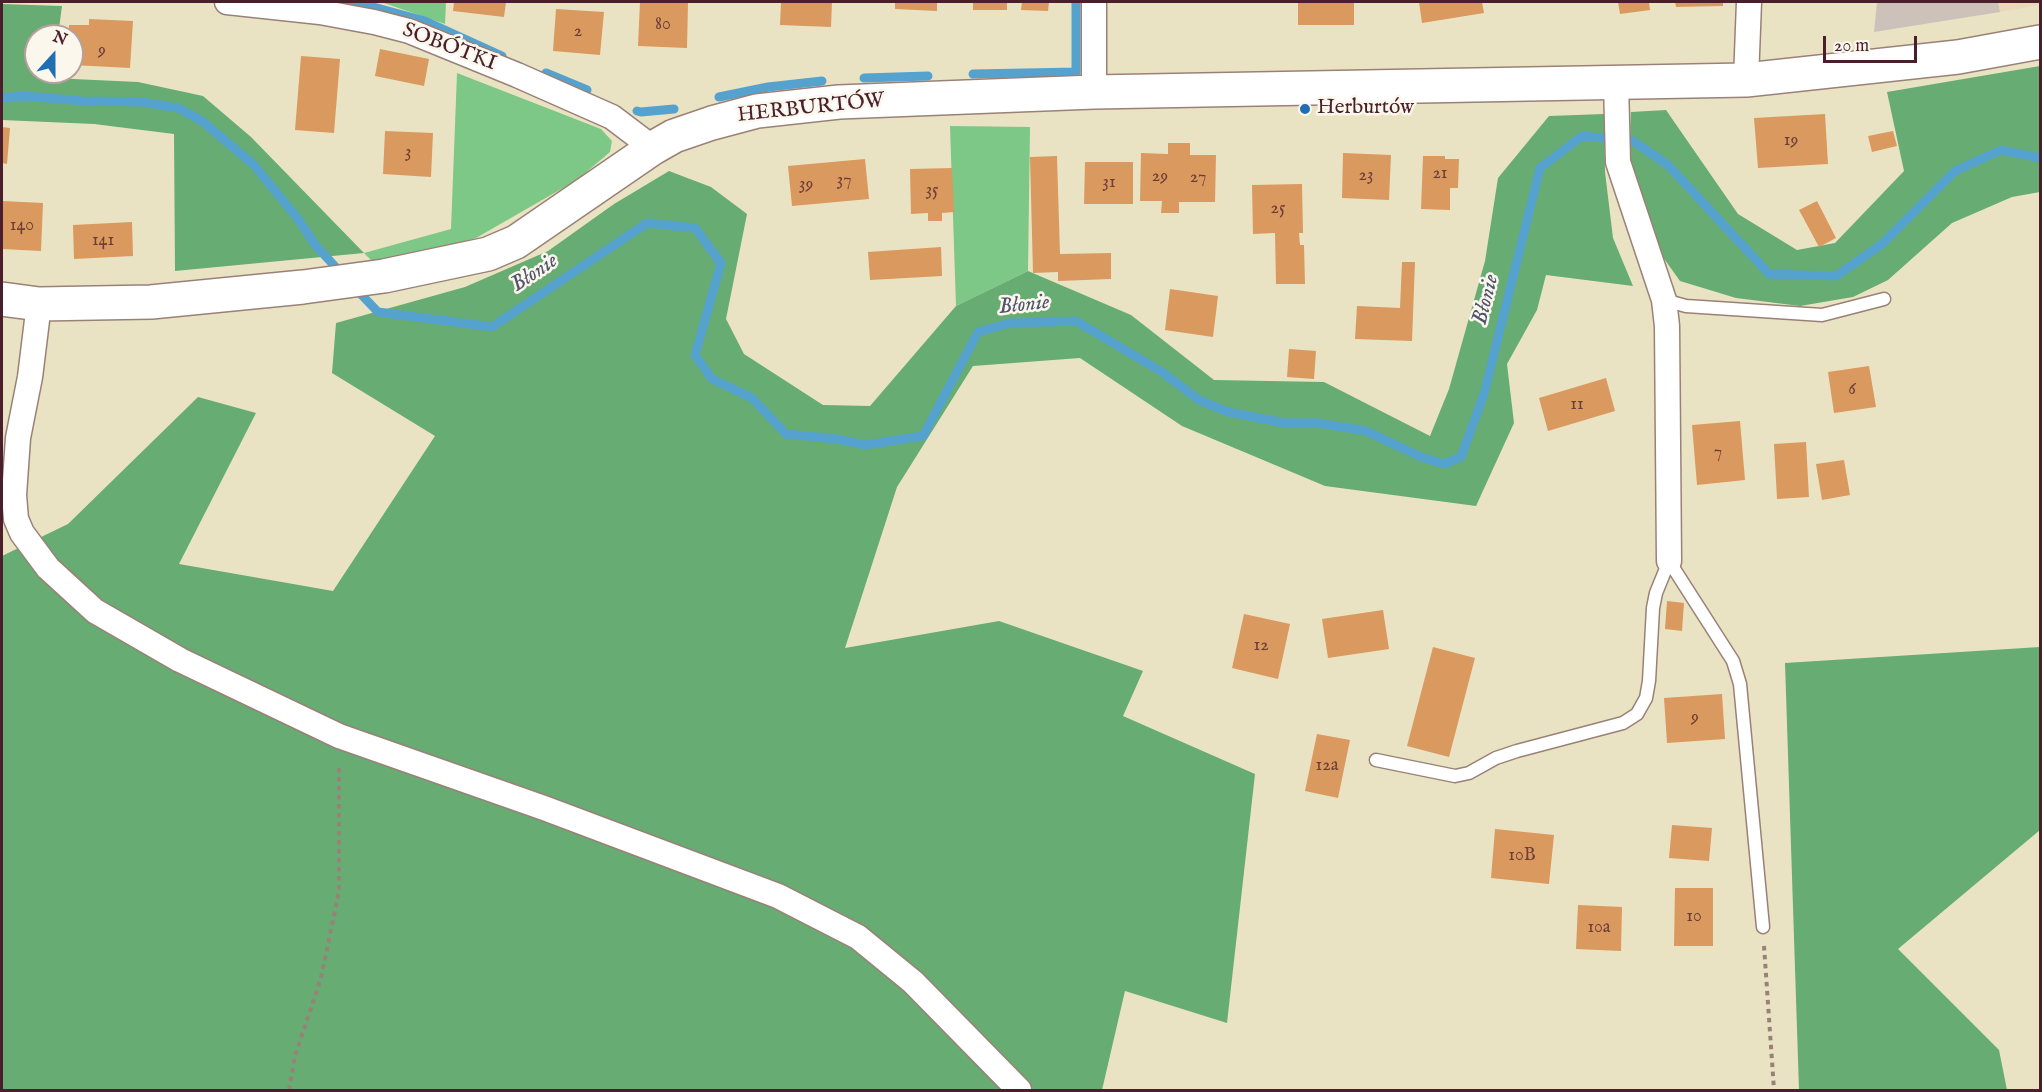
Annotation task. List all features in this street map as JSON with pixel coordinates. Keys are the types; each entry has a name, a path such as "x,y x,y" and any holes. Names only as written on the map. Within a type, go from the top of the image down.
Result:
{"street":[{"name":"SOBÓTKI","path":"226,2 320,12 409,31 612,117 653,148"},
{"path":"1094,2 1094,92"},
{"path":"1746,80 1749,2"},
{"name":"HERBURTÓW","path":"2,298 39,304 151,302 303,287 384,276 488,254 516,242 674,136 757,111 839,102 1094,92 1616,95 1958,57 2040,42"},
{"path":"1616,95 1618,162 1665,300 1669,561"},
{"path":"39,304 30,377 18,438 14,495 9,520 48,567 95,611 180,660 339,736 544,808 767,892 848,932 913,982 1019,1090"}],"lane":[{"path":"1665,300 1686,306 1822,315 1884,299"},
{"path":"1376,760 1455,776 1469,773 1517,751 1623,723 1637,714 1646,698 1649,681 1653,608 1656,593 1669,561"},
{"path":"1669,561 1733,661 1740,684 1763,927"}],"path":[{"path":"289,1090 295,1056 321,978 339,891 339,736"},
{"path":"1763,927 1774,1090"}],"shaded area":[{"path":"1877,2 1998,2 2000,12 1874,32"},
{"path":"1998,2 2040,2 2040,5 2000,12"}],"green space":[{"path":"381,2 446,2 445,24"},
{"path":"2,4 62,6 60,24 24,24 24,84 84,84 84,79 138,82 203,96 251,137 364,253 175,271 174,134 94,124 2,120"},
{"path":"2040,66 2040,192 2012,197 1952,223 1888,280 1853,297 1800,306 1736,298 1680,281 1660,253 1629,168 1631,112 1666,110 1738,214 1797,250 1835,243 1904,171 1887,92"},
{"path":"457,73 601,129 612,141 610,152 577,180 476,238 386,263 374,263 364,253 451,229"},
{"path":"1604,114 1605,172 1613,238 1633,286 1546,275 1537,310 1507,364 1514,423 1476,506 1325,486 1182,426 1080,358 973,366 897,487 845,648 999,621 1143,671 1123,716 1255,774 1227,1023 1125,991 1102,1090 2,1090 2,556 68,524 198,397 256,413 179,564 333,591 435,436 332,373 336,323 465,287 548,251 614,204 669,171 711,187 747,214 726,319 744,354 823,405 870,406 956,306 1028,271 1131,315 1214,380 1324,382 1430,436 1449,389 1485,261 1498,178 1549,116"},
{"path":"950,126 1030,127 1028,271 956,306"},
{"path":"2040,647 2040,830 1898,949 1999,1050 2007,1090 1799,1090 1785,663"}],"building":[{"path":"454,2 506,2 504,17 453,11"},
{"path":"640,2 688,3 687,48 638,46"},
{"path":"781,2 832,2 831,27 780,25"},
{"path":"895,2 937,2 937,11 895,9"},
{"path":"973,2 1007,2 1007,10 973,10"},
{"path":"1022,2 1049,2 1048,11 1021,10"},
{"path":"1298,2 1354,2 1354,25 1298,25"},
{"path":"1419,2 1482,2 1484,13 1422,23"},
{"path":"1618,2 1649,2 1650,10 1620,14"},
{"path":"1675,2 1723,2 1723,6 1676,7"},
{"path":"556,9 604,12 600,55 553,51"},
{"path":"89,19 133,21 130,68 84,66 84,25 89,25"},
{"path":"380,49 429,59 424,86 375,76"},
{"path":"301,56 340,59 334,133 295,130"},
{"path":"1825,114 1828,164 1758,168 1754,118"},
{"path":"2,127 10,128 7,164 2,163"},
{"path":"385,131 433,133 431,177 383,174"},
{"path":"1893,131 1897,146 1872,152 1868,136"},
{"path":"1168,143 1190,143 1190,155 1216,155 1215,202 1179,202 1179,213 1161,213 1162,201 1140,201 1141,153 1168,154"},
{"path":"1343,153 1391,155 1389,200 1342,198"},
{"path":"1057,156 1060,254 1111,253 1111,279 1058,281 1058,272 1033,273 1030,157"},
{"path":"1423,156 1445,156 1445,159 1459,159 1458,188 1450,188 1450,210 1421,209"},
{"path":"865,159 869,199 792,206 788,166"},
{"path":"1085,162 1133,162 1133,204 1084,204"},
{"path":"952,168 954,212 942,213 942,221 928,221 928,213 911,214 910,169"},
{"path":"1302,184 1303,233 1299,233 1300,245 1304,245 1305,284 1276,284 1275,233 1253,234 1252,185"},
{"path":"2,201 43,203 41,251 2,249"},
{"path":"1817,201 1836,238 1819,247 1799,210"},
{"path":"132,222 133,256 74,259 73,225"},
{"path":"941,247 942,276 870,280 868,252"},
{"path":"1402,262 1415,262 1412,341 1355,339 1357,306 1400,308"},
{"path":"1170,289 1218,296 1213,337 1165,330"},
{"path":"1289,349 1316,351 1314,379 1287,377"},
{"path":"1869,366 1876,407 1834,413 1828,372"},
{"path":"1606,378 1615,411 1548,431 1539,398"},
{"path":"1740,421 1745,480 1697,485 1692,425"},
{"path":"1806,442 1809,497 1777,499 1774,444"},
{"path":"1844,460 1850,495 1822,500 1816,464"},
{"path":"1667,601 1684,603 1682,631 1665,629"},
{"path":"1383,610 1389,649 1328,658 1322,619"},
{"path":"1244,614 1290,624 1278,679 1232,668"},
{"path":"1433,647 1475,658 1449,757 1407,746"},
{"path":"1722,694 1725,739 1667,743 1664,698"},
{"path":"1317,734 1350,740 1338,798 1305,791"},
{"path":"1672,825 1712,828 1709,861 1669,858"},
{"path":"1495,829 1554,835 1549,884 1491,878"},
{"path":"1675,888 1713,888 1713,946 1674,946"},
{"path":"1578,905 1622,907 1621,951 1576,949"}],"waterway":[{"path":"335,2 366,5 425,21 502,56"},
{"path":"973,74 1076,72 1076,2"},
{"path":"546,73 587,90"},
{"path":"864,78 928,76"},
{"path":"719,97 768,87 822,81"},
{"name":"Błonie","path":"2,98 23,96 84,101 142,102 178,108 202,121 254,165 298,219 316,246 343,275"},
{"path":"637,111 674,109"},
{"name":"Błonie","path":"354,287 378,312 492,327 647,223 695,228 721,263 695,355 712,379 752,398 786,434 837,439 865,445 923,436 978,332 1010,323 1076,321 1162,372 1199,400 1228,412 1284,423 1318,423 1366,431 1421,457 1444,464 1461,457 1484,394 1540,168 1582,136 1633,141 1668,165 1769,274 1836,276 1882,244 1955,171 2001,150 2040,158"}],"place":[{"name":"Herburtów","path":"1305,109"}]}
